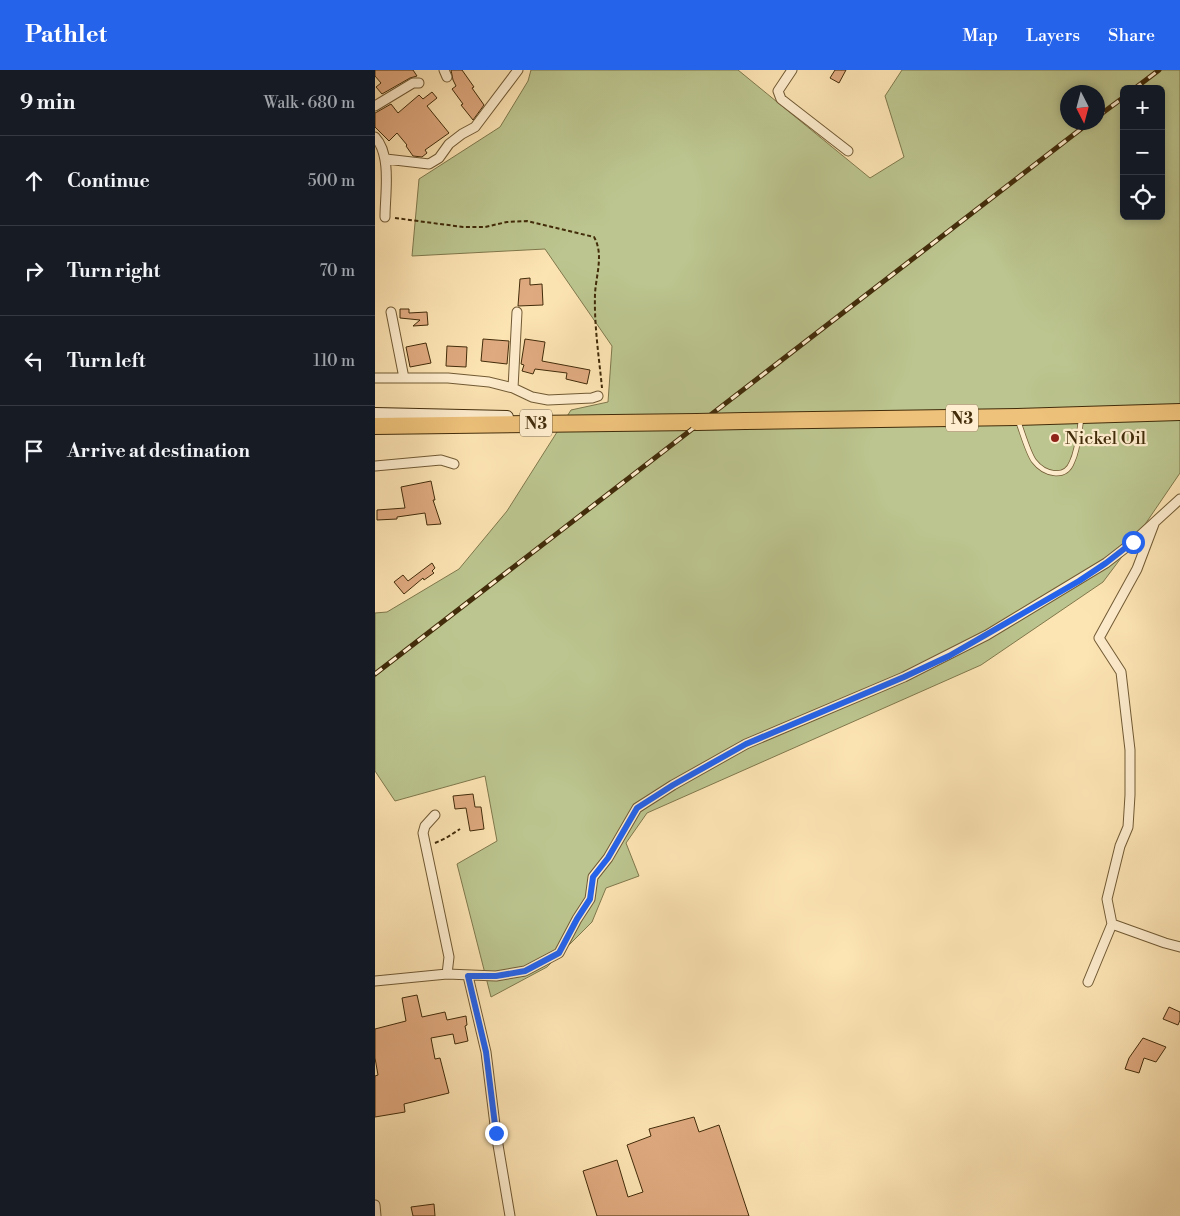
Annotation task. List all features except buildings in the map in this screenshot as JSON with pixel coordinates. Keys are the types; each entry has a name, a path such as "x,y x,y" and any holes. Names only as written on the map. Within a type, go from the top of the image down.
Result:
{"highway":[{"name":"N3","path":"375,426 1017,417 1180,412"}],"street":[{"path":"385,159 429,164 439,158 449,144 475,127 518,70"},
{"path":"792,70 779,91 781,99 849,151"},
{"path":"375,106 413,83 419,83"},
{"path":"375,137 383,146 385,159 385,217"},
{"path":"391,312 404,378"},
{"path":"513,388 517,312"},
{"path":"375,378 448,378 489,382 513,388 532,397 548,400 598,396"},
{"path":"375,414 550,418 592,422"},
{"path":"375,466 441,460 454,464"},
{"path":"375,980 447,974 496,976 525,971 559,953 590,899 593,877 608,858 637,808 673,785 746,744 904,677 987,635 1106,563 1133,542 1180,499"},
{"path":"1088,982 1112,924 1107,899 1120,846 1128,828 1130,750 1121,672 1099,638 1137,569 1155,522"},
{"path":"435,815 425,826 423,833 449,957 447,974"},
{"path":"1112,924 1180,947"},
{"path":"468,976 486,1052 496,1133 510,1216"},
{"path":"375,1205 376,1216"}],"lane":[{"path":"1017,417 1034,461 1049,472 1059,474 1069,469 1073,460 1082,415"}],"path":[{"path":"385,217 463,227 485,227 507,222 527,222 594,237 598,245 598,273 595,294 602,391 598,396"},
{"path":"426,847 460,829"}],"green space":[{"path":"531,70 738,70 870,178 904,157 885,96 902,70 1180,70 1180,473 1103,582 981,665 647,813 626,843 639,876 606,888 592,922 547,967 491,997 457,864 497,841 485,776 395,801 375,771 375,613 387,612 459,569 507,511 571,410 608,402 612,346 545,249 412,256 419,179 500,127 528,81"}],"railway":[{"path":"1139,85 1159,70"},
{"path":"1105,111 1120,100"},
{"path":"375,674 1080,130"}],"place":[{"name":"Nickel Oil","path":"1055,438"}],"route":[{"path":"496,1133 486,1052 468,976 496,976 525,971 559,953 590,899 593,877 608,858 617,839 637,808 673,785 746,744 949,656 1079,581 1133,542"}]}
